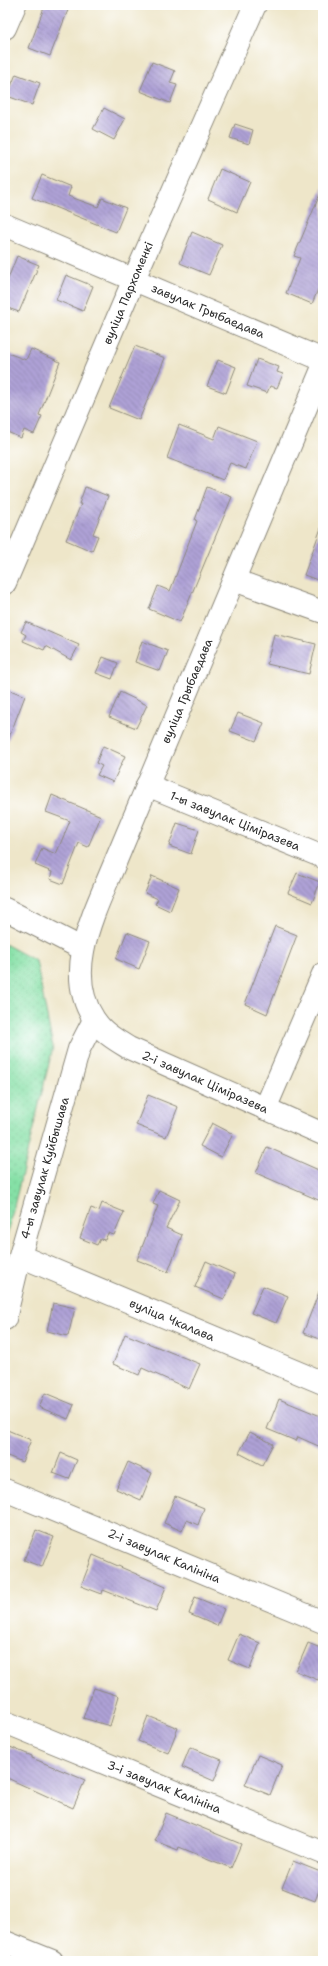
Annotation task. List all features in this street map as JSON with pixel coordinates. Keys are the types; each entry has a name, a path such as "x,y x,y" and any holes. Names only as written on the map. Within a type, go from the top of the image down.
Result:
{"street":[{"path":"5,28 15,5"},
{"name":"вуліца Пархоменкі","path":"5,583 134,279 255,5"},
{"name":"завулак Грыбаедава","path":"5,224 323,360"},
{"name":"вуліца Грыбаедава","path":"94,1020 83,998 80,972 83,949 93,918 147,785 323,367"},
{"path":"234,580 323,612"},
{"name":"1-ы завулак Ціміразева","path":"147,785 323,857"},
{"path":"5,909 83,949"},
{"path":"265,1109 323,974"},
{"name":"2-і завулак Ціміразева","path":"94,1020 109,1035 128,1048 323,1134"},
{"name":"4-ы завулак Куйбышава","path":"5,1319 20,1256 79,1049 94,1020"},
{"name":"вуліца Чкалава","path":"20,1256 323,1383"},
{"name":"2-і завулак Калініна","path":"5,1490 323,1622"},
{"name":"3-і завулак Калініна","path":"5,1722 323,1852"},
{"path":"5,1942 52,1961"}],"green space":[{"path":"5,944 36,961 53,1047 5,1243"}],"building":[{"path":"45,5 70,5 50,56 29,48"},
{"path":"152,62 175,71 170,83 177,85 170,103 140,91"},
{"path":"16,74 40,83 32,105 7,96"},
{"path":"104,108 125,119 114,140 93,129"},
{"path":"235,124 253,130 249,144 230,138"},
{"path":"220,169 250,182 237,212 208,199"},
{"path":"42,175 71,187 68,196 98,207 102,198 126,208 116,232 32,198"},
{"path":"323,187 323,277 312,304 286,293 300,258 294,256"},
{"path":"192,232 222,245 209,275 180,263"},
{"path":"17,256 39,265 19,312 5,307 5,286"},
{"path":"66,275 93,286 83,311 56,300"},
{"path":"135,346 165,358 139,420 109,408"},
{"path":"31,349 60,362 39,415 42,416 34,434 24,430 21,438 5,431 5,352 26,360"},
{"path":"257,359 279,367 277,372 283,374 277,388 270,386 267,393 247,386"},
{"path":"218,360 236,367 226,393 207,386"},
{"path":"179,425 214,439 219,426 257,441 246,469 230,463 223,480 167,458"},
{"path":"85,487 108,496 93,534 98,536 92,551 66,540 81,504 79,504"},
{"path":"207,487 232,497 180,622 149,609 158,586 170,591 197,521 195,520"},
{"path":"321,528 323,528 323,582 304,575"},
{"path":"26,622 79,645 71,660 46,646 44,650 23,641 26,635 21,632"},
{"path":"274,634 316,644 309,674 267,664"},
{"path":"142,641 168,651 160,671 135,662"},
{"path":"103,657 118,663 112,679 96,673"},
{"path":"5,688 25,696 6,745 5,745"},
{"path":"120,692 147,705 136,728 109,717"},
{"path":"238,713 264,723 256,741 230,731"},
{"path":"103,746 125,756 113,782 97,775 102,766 96,763"},
{"path":"52,795 101,816 88,847 79,843 63,884 50,879 52,872 35,865 42,848 56,854 70,821 46,812"},
{"path":"177,823 199,830 191,854 169,846"},
{"path":"297,873 320,882 312,903 288,893"},
{"path":"152,876 179,888 170,911 155,904 158,899 145,893"},
{"path":"275,926 297,935 267,1014 245,1004"},
{"path":"127,932 150,941 139,969 116,959"},
{"path":"148,1095 178,1107 166,1137 136,1125"},
{"path":"212,1123 233,1134 221,1157 200,1146"},
{"path":"267,1147 323,1172 323,1202 256,1173"},
{"path":"159,1190 180,1200 166,1228 182,1235 168,1272 137,1260 158,1206 153,1204"},
{"path":"102,1203 124,1212 114,1235 108,1233 105,1240 100,1239 97,1245 80,1238 91,1208 99,1211"},
{"path":"206,1261 235,1274 224,1299 195,1287"},
{"path":"323,1284 323,1340 303,1333"},
{"path":"263,1286 288,1296 276,1323 251,1313"},
{"path":"53,1303 75,1308 68,1336 47,1331"},
{"path":"125,1334 200,1364 189,1389 142,1368 139,1375 113,1364"},
{"path":"45,1393 74,1405 68,1419 39,1407"},
{"path":"279,1399 323,1417 323,1448 298,1437 296,1441 267,1429"},
{"path":"5,1429 31,1440 22,1462 5,1455"},
{"path":"250,1432 273,1444 262,1465 239,1453"},
{"path":"61,1453 77,1460 69,1479 53,1473"},
{"path":"128,1462 152,1473 141,1500 116,1489"},
{"path":"175,1496 204,1508 198,1525 187,1520 182,1531 164,1523"},
{"path":"36,1530 54,1537 42,1567 24,1560"},
{"path":"93,1555 166,1587 156,1611 103,1590 102,1594 81,1586"},
{"path":"195,1597 224,1609 217,1626 189,1614"},
{"path":"239,1634 260,1643 250,1669 228,1660"},
{"path":"308,1643 323,1649 323,1669 318,1680 296,1671"},
{"path":"94,1688 119,1696 110,1726 83,1718"},
{"path":"148,1716 178,1728 168,1753 138,1741"},
{"path":"10,1747 32,1756 32,1758 85,1780 73,1808 5,1777 5,1758"},
{"path":"190,1747 222,1760 214,1781 182,1767"},
{"path":"258,1755 282,1765 270,1795 245,1785"},
{"path":"166,1813 241,1844 231,1868 179,1847 178,1850 155,1841"},
{"path":"293,1861 323,1873 323,1880 315,1901 282,1888"}]}
